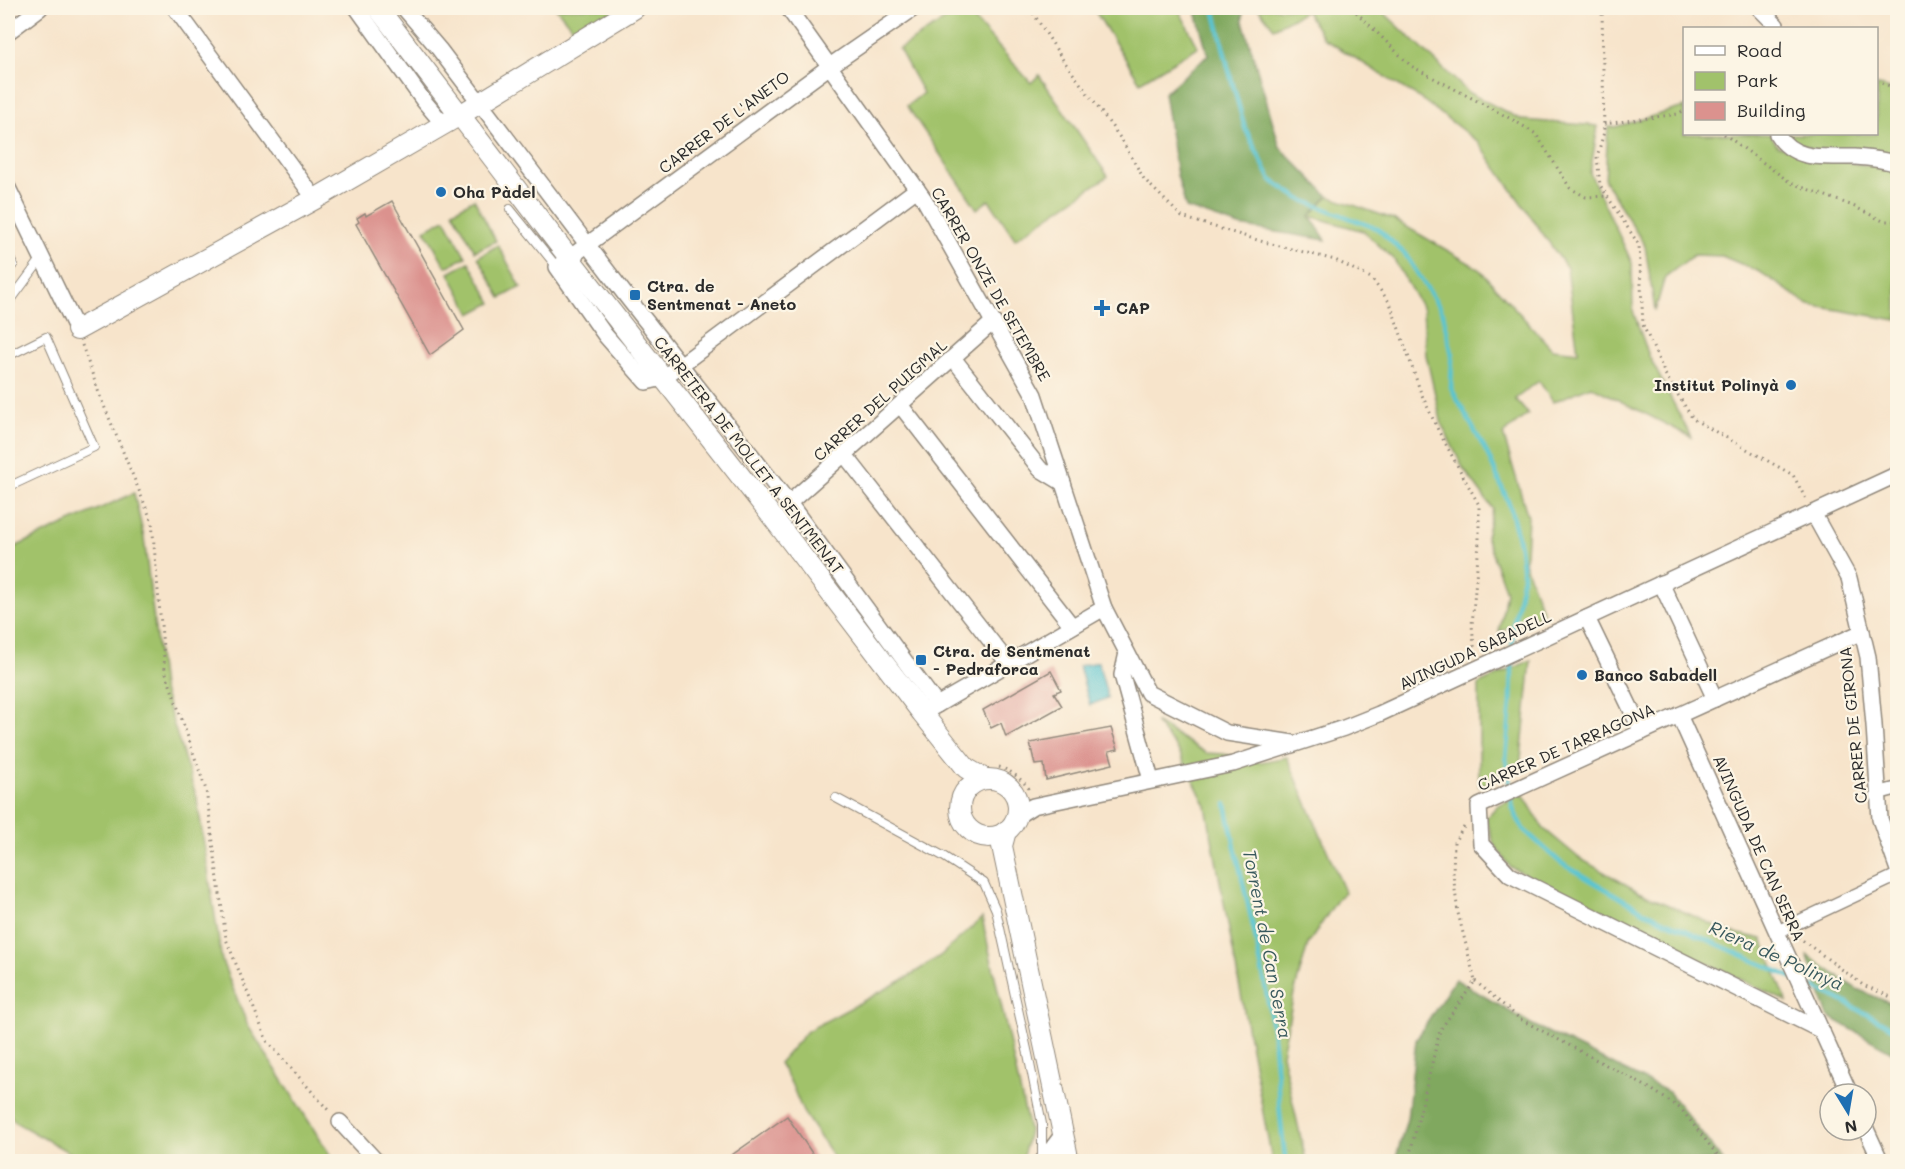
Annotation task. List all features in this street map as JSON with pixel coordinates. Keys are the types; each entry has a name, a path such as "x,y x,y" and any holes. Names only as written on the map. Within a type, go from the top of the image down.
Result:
{"street":[{"path":"8,32 40,8"},
{"path":"175,8 315,199"},
{"name":"CARRETERA DE MOLLET A SENTMENAT","path":"357,8 429,108 452,120"},
{"name":"CARRETERA DE MOLLET A SENTMENAT","path":"378,8 452,120 564,263 663,378 774,519 930,709"},
{"name":"CARRETERA DE MOLLET A SENTMENAT","path":"404,8 440,49 588,246 789,504 930,709 966,768 985,779 998,780 1010,787 1011,822"},
{"path":"8,188 77,330 315,199 452,120 635,8"},
{"name":"CARRER ONZE DE SETEMBRE","path":"788,8 917,189 1034,395 1104,608"},
{"name":"CARRER DE L'ANETO","path":"564,263 830,66 915,8"},
{"path":"1759,8 1775,27"},
{"path":"1778,135 1795,150 1814,158 1856,157 1898,164"},
{"path":"663,378 917,189"},
{"name":"CARRER DEL PUIGMAL","path":"789,504 993,322"},
{"path":"954,358 1040,469 1063,483"},
{"path":"901,406 1072,626"},
{"path":"845,455 1008,663"},
{"name":"AVINGUDA SABADELL","path":"1104,608 1148,693 1227,733 1296,744 1379,714 1898,474"},
{"name":"CARRER DE GIRONA","path":"1813,513 1849,578 1862,632 1869,668 1880,819 1898,870"},
{"path":"1661,584 1715,699"},
{"path":"930,709 1104,608"},
{"path":"1587,618 1642,732"},
{"name":"CARRER DE TARRAGONA","path":"1822,1031 1510,875 1481,844 1479,806 1862,632"},
{"path":"1127,653 1122,675 1151,780"},
{"name":"AVINGUDA DE CAN SERRA","path":"1679,716 1845,1082"},
{"path":"985,779 975,782 967,789 961,801 961,814 967,826 977,834 1151,780 1233,764 1296,744"},
{"path":"966,768 967,789"},
{"path":"1879,793 1898,788"},
{"path":"1011,822 1069,1161"},
{"path":"1777,932 1898,875"},
{"path":"340,1122 376,1161"},
{"path":"1042,1161 1063,1134"},
{"path":"1872,1142 1881,1161"}],"lane":[{"path":"510,209 564,263"},
{"path":"8,254 13,265 8,268"},
{"path":"8,304 42,258"},
{"path":"8,356 46,337 94,447 8,487"},
{"path":"836,798 943,856 984,883 996,910 1028,1054 1042,1124 1042,1161"}],"path":[{"path":"1030,8 1061,57 1121,139 1144,180 1182,217 1264,242 1335,260 1371,278 1390,303 1421,393 1439,432 1479,505 1479,543 1472,626 1475,657"},
{"path":"1352,8 1411,66 1536,134 1570,188 1586,197 1607,196"},
{"path":"1602,8 1604,132 1597,157 1600,185 1639,245 1644,325 1665,374 1693,419 1793,475 1813,513"},
{"path":"1878,82 1898,89"},
{"path":"1604,124 1683,112"},
{"path":"1725,135 1791,183 1883,220 1898,222"},
{"path":"77,330 100,396 152,522 165,669 206,790 226,939 267,1041 340,1122"},
{"path":"1479,806 1454,842 1453,874 1458,913 1475,981 1520,1018 1651,1089 1681,1108 1723,1161"},
{"path":"1798,937 1863,985 1898,1000"},
{"path":"1408,1161 1440,1030 1475,981"}],"green space":[{"path":"556,8 620,8 577,34"},
{"path":"964,8 1031,83 1039,75 1108,176 1015,239 989,200 977,209 907,106 923,93 899,49"},
{"path":"1093,8 1178,8 1198,47 1140,82"},
{"path":"1195,8 1243,8 1243,21 1280,147 1328,196 1310,216 1326,240 1239,226 1186,208 1177,175 1164,93 1208,55"},
{"path":"1258,8 1379,8 1469,93 1522,120 1598,126 1590,173 1632,263 1633,311 1649,356 1691,437 1591,386 1553,402 1539,381 1515,399 1528,414 1503,434 1528,517 1524,562 1543,613 1499,632 1506,592 1486,537 1493,509 1463,468 1442,425 1426,355 1423,310 1393,258 1363,231 1310,216 1328,196 1393,219 1478,268 1552,349 1578,352 1567,268 1478,142 1424,101 1323,38 1306,11 1274,28"},
{"path":"1878,85 1897,91 1897,158 1819,151 1796,143 1787,135 1878,135"},
{"path":"1683,107 1683,135 1771,135 1778,146 1851,163 1897,169 1897,320 1809,305 1760,272 1722,256 1694,255 1665,277 1655,311 1645,246 1605,181 1608,127"},
{"path":"474,199 496,241 475,251 453,211"},
{"path":"445,219 466,257 446,267 425,230"},
{"path":"498,245 521,287 501,298 478,257"},
{"path":"469,262 492,303 471,314 449,273"},
{"path":"134,493 144,538 162,687 197,799 222,961 248,1026 334,1161 84,1161 15,1122 8,1112 8,550"},
{"path":"1531,660 1520,768 1479,786 1479,684"},
{"path":"1155,722 1206,753 1261,762 1287,757 1345,892 1339,897 1308,944 1294,993 1282,1054 1306,1161 1272,1161 1206,806 1178,750"},
{"path":"1523,794 1543,828 1579,858 1641,893 1730,932 1762,939 1787,1002 1510,867 1494,844 1486,818 1498,805"},
{"path":"982,918 1029,1130 1020,1161 836,1161 803,1112 791,1083 779,1063 807,1031 908,977 940,956"},
{"path":"1807,955 1857,989 1897,1006 1897,1055 1828,1016"},
{"path":"1455,979 1531,1024 1669,1092 1723,1161 1395,1161 1407,1119 1416,1040"}],"water":[{"path":"1098,662 1108,698 1090,705 1079,666"}],"building":[{"path":"392,201 464,330 430,355 356,224 359,222 357,218 365,213 366,216"},
{"path":"1051,671 1061,690 1054,693 1062,706 1006,737 1001,723 991,728 983,710"},
{"path":"1111,728 1118,749 1109,751 1113,764 1046,780 1044,764 1035,765 1030,743"},
{"path":"787,1116 818,1162 722,1162"}],"waterway":[{"path":"1214,8 1245,128 1271,180 1300,199 1378,229 1405,254 1443,313 1452,355 1451,388 1488,455 1510,506 1520,547 1523,576 1513,627 1511,702 1506,759 1510,787"},
{"path":"1511,796 1513,809 1523,829 1561,863 1645,912 1793,978"},
{"name":"Torrent de Can Serra","path":"1226,804 1268,1002 1286,1162"},
{"name":"Riera de Polinyà","path":"1806,984 1898,1031"}],"place":[{"name":"Oha Pàdel","path":"441,192"},
{"name":"Ctra. de Sentmenat - Aneto","path":"635,295"},
{"name":"CAP","path":"1102,308"},
{"name":"Institut Polinyà","path":"1791,385"},
{"name":"Ctra. de Sentmenat - Pedraforca","path":"921,660"},
{"name":"Banco Sabadell","path":"1582,675"}]}
